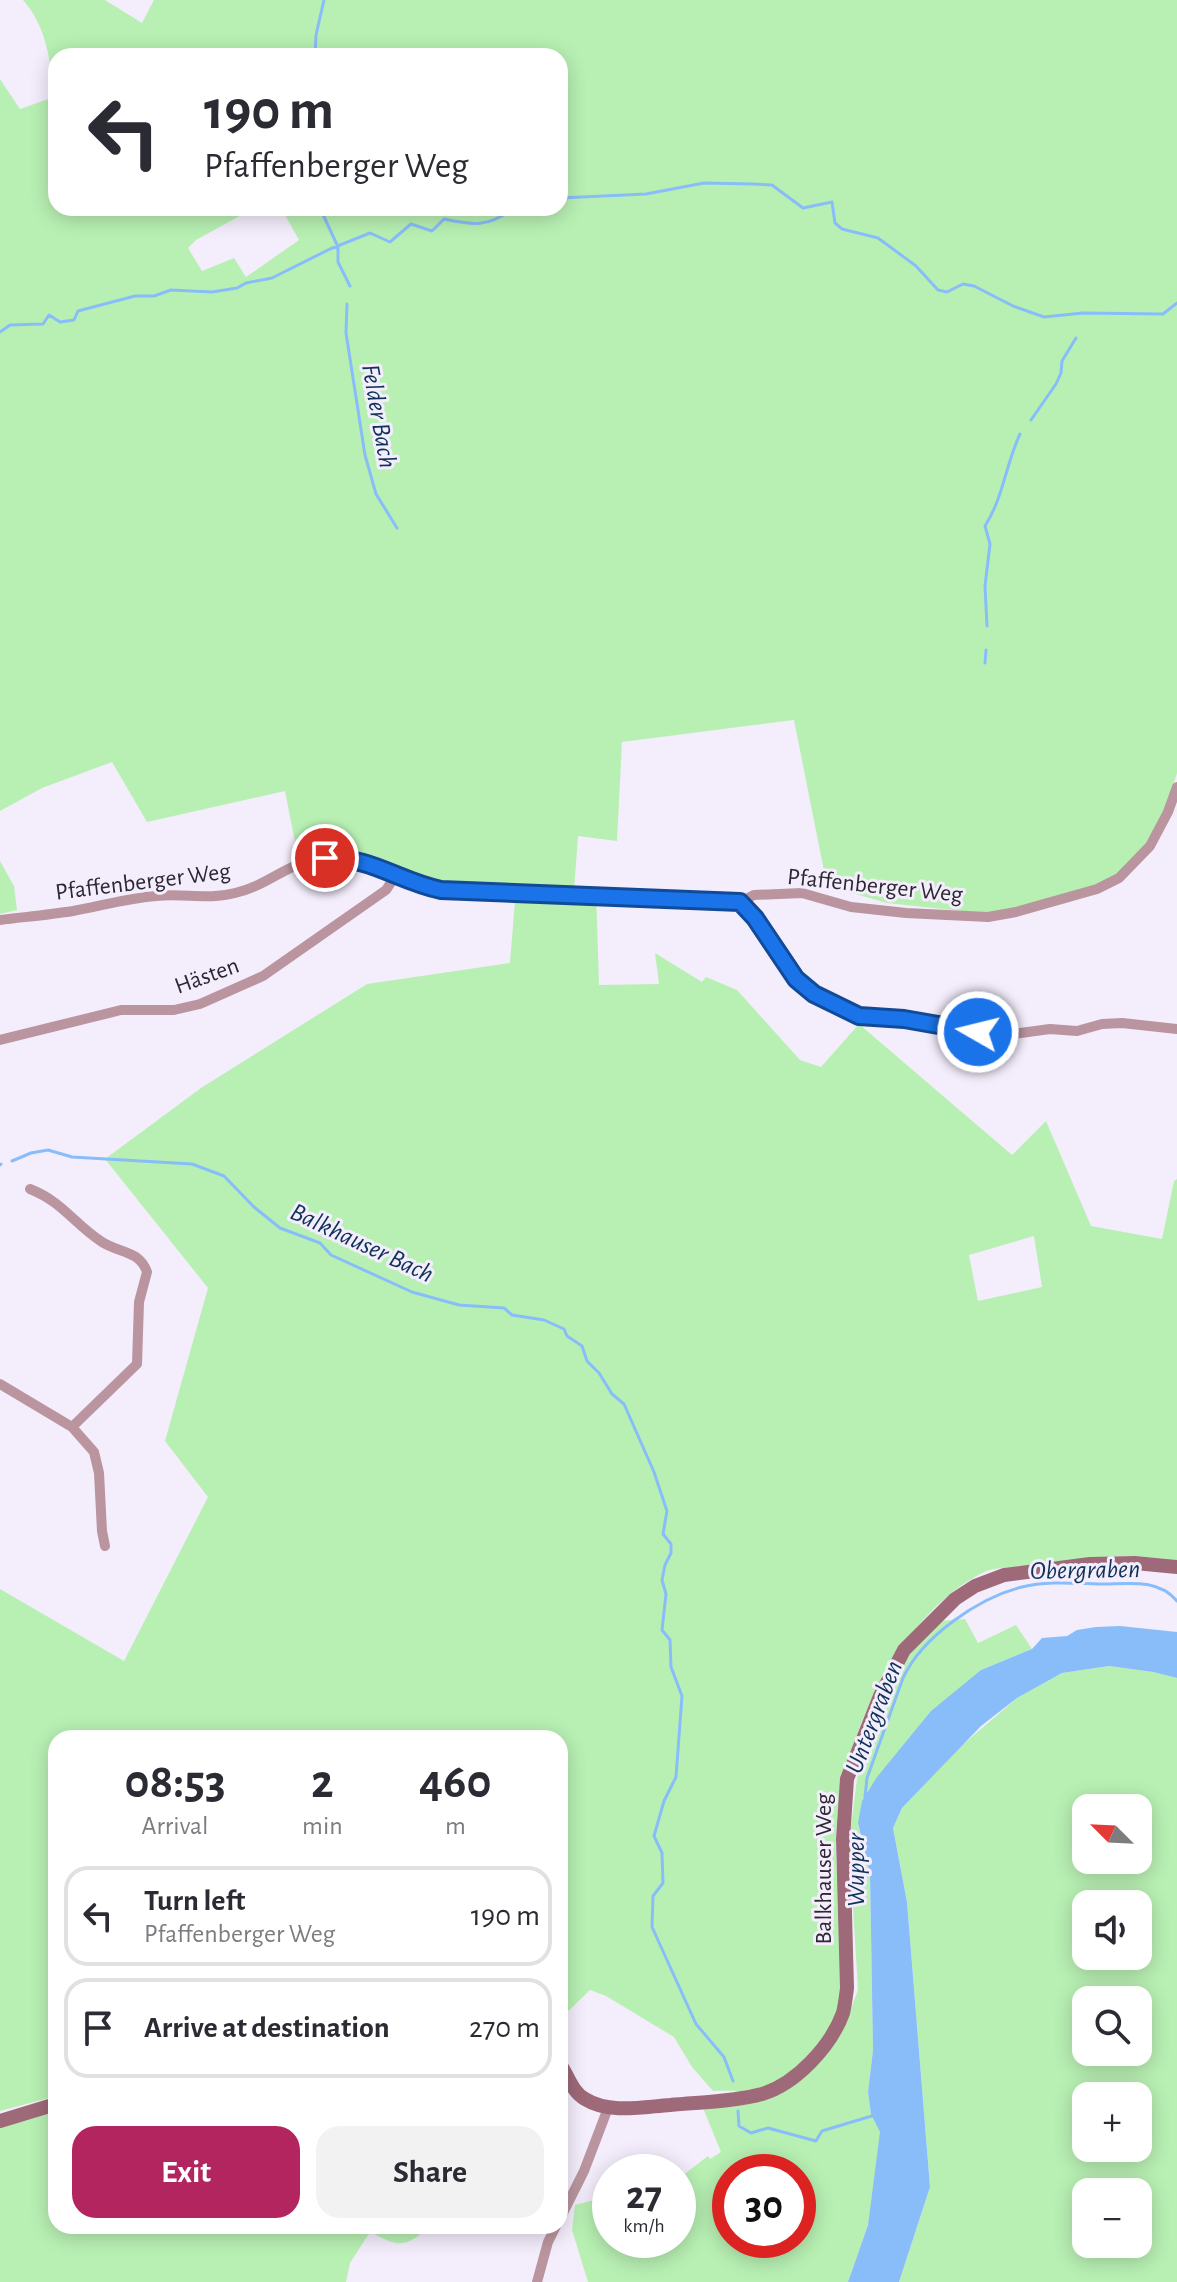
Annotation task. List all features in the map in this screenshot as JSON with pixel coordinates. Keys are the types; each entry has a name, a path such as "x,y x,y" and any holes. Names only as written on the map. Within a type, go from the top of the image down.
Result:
{"main road":[{"name":"Balkhauser Weg","path":"608,2108 719,2100 766,2093 795,2076 817,2055 832,2034 843,2012 847,1988 843,1839 847,1779 893,1667 909,1644 932,1621 964,1593 1004,1575 1090,1564 1135,1563 1177,1567"},
{"path":"568,2077 578,2094 608,2108"},
{"path":"0,2121 48,2106"}],"street":[{"name":"Pfaffenberger Weg","path":"0,920 158,896 236,893 255,887 290,866 325,858 359,860 441,890 740,902 754,895 802,893 851,907 988,917 1097,889 1119,878 1150,846 1177,787"},
{"name":"Hästen","path":"0,1040 121,1010 174,1010 200,1004 263,976 386,890 396,875"},
{"path":"740,902 755,918 802,985 859,1016 904,1019 952,1029 1006,1035 1050,1029 1077,1031 1102,1024 1122,1023 1177,1029"},
{"path":"30,1189 60,1204 104,1243 134,1255 147,1272 139,1302 137,1364 72,1427"},
{"path":"0,1384 72,1427 89,1445 97,1460 105,1546"},
{"path":"568,2203 608,2108"},
{"path":"537,2282 552,2234"}],"green space":[{"path":"23,0 105,0 142,23 154,0 1177,0 1177,773 1165,811 1145,847 1115,878 1070,894 989,914 887,903 827,886 794,720 622,742 617,841 578,836 574,890 596,892 599,985 659,984 655,953 702,982 706,977 737,990 800,1060 821,1067 859,1024 1012,1155 1046,1121 1091,1226 1162,1239 1174,1181 1177,1179 1177,1561 1102,1557 989,1570 953,1592 925,1618 900,1650 878,1686 861,1724 848,1762 840,1801 836,1855 842,1958 840,2004 823,2039 807,2059 788,2076 768,2087 748,2091 713,2091 692,2067 674,2037 606,1996 590,1990 568,2011 568,1730 48,1730 48,2098 0,2111 0,1589 124,1661 208,1497 165,1441 208,1288 105,1159 201,1088 367,984 510,963 516,888 447,885 350,853 302,857 294,837 285,791 147,822 112,762 42,788 0,811 0,79 20,109 48,99 48,216 240,216 196,240 188,248 202,271 234,258 246,277 299,240 286,216 568,216 568,48 48,48 48,56 38,22","holes":["1034,1236 1042,1287 978,1301 969,1255"]},
{"path":"0,861 14,886 17,910 0,914"},
{"path":"965,1619 978,1643 1016,1625 1032,1649 981,1670 858,1824 870,1874 873,2050 868,2092 871,2114 881,2132 868,2225 848,2282 588,2282 572,2230 575,2205 592,2201 592,2258 696,2258 696,2165 708,2156 712,2158 712,2258 816,2258 816,2154 718,2154 721,2152 703,2108 790,2085 847,2019 858,1990 849,1842 857,1779 887,1693 903,1662 940,1621"},
{"path":"1109,1666 1177,1678 1177,2282 899,2282 930,2187 907,1902 893,1828 902,1808 960,1747 1017,1698 1062,1673"},
{"path":"48,2111 48,2234 369,2234 350,2263 346,2282 0,2282 0,2127"},
{"path":"374,2234 420,2234 408,2242 389,2241"}],"water":[{"path":"1120,1626 1177,1632 1177,1678 1109,1666 1062,1673 1017,1698 981,1726 902,1808 893,1828 907,1902 930,2187 899,2282 848,2282 868,2225 880,2132 871,2114 868,2092 873,2050 870,1874 858,1823 862,1801 877,1777 931,1711 981,1670 1032,1649 1042,1638 1067,1636 1077,1630 1096,1627"}],"waterway":[{"path":"315,48 324,0"},
{"path":"568,198 646,194 704,183 772,185 803,208 832,202 835,223 842,229 878,238 916,266 938,290 947,292 963,284 974,286 1013,306 1044,317 1083,313 1163,314 1177,303"},
{"name":"Felder Bach","path":"324,216 338,247 338,262 350,286"},
{"path":"0,332 10,325 43,324 49,315 60,322 74,320 78,311 135,296 154,296 171,290 212,292 237,288 272,278 370,233 390,242 411,224 432,231 444,219 480,223 501,216"},
{"name":"Felder Bach","path":"347,304 346,333 365,455 376,494 397,528"},
{"path":"1031,420 1056,384 1062,361 1076,338"},
{"path":"987,626 985,586 990,544 985,526 996,504 1020,434"},
{"path":"985,663 986,650"},
{"name":"Balkhauser Bach","path":"12,1161 48,1150 72,1157 192,1164 224,1176 280,1228 320,1243 331,1255 412,1292 459,1305 504,1308 512,1315 544,1320 564,1329 567,1336 582,1346 587,1361 612,1394 624,1404 654,1472 667,1511 663,1534 671,1544 671,1553 662,1580 666,1594 662,1630 670,1640 671,1667 682,1696 676,1777 664,1801 654,1836 662,1853 663,1883 653,1896 652,1927 696,2024 724,2057 733,2081"},
{"name":"Untergraben","path":"865,1797 867,1778 903,1678 923,1648 970,1610 1005,1592 1054,1583 1146,1584 1163,1589 1177,1601"},
{"name":"Balkhauser Bach","path":"738,2111 739,2126 751,2133 768,2128 816,2141 822,2131 875,2115"}],"route":[{"path":"325,858 367,862 420,885 441,890 740,902 755,918 796,979 814,994 859,1016 904,1019 978,1032"}],"water label":[{"name":"Obergraben","path":"1085,1570"},
{"name":"Wupper","path":"856,1870"}]}
